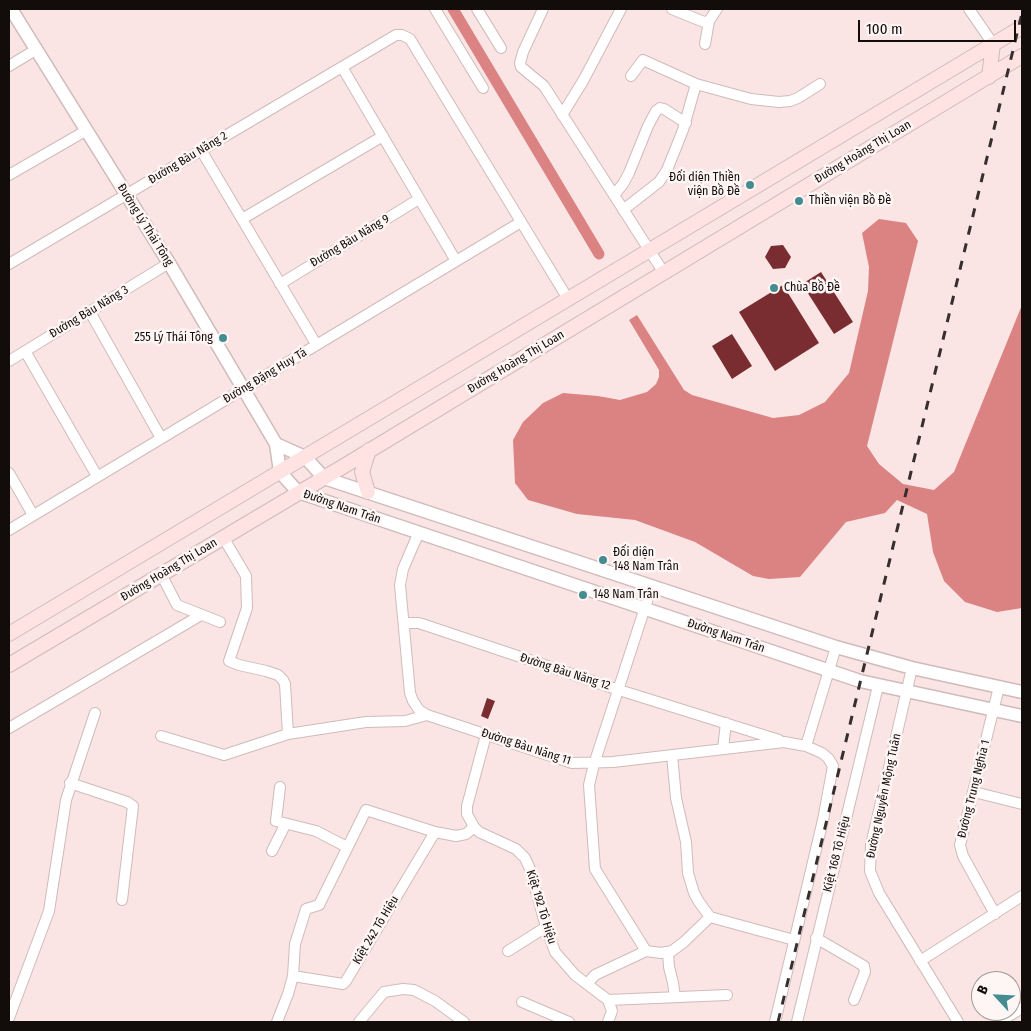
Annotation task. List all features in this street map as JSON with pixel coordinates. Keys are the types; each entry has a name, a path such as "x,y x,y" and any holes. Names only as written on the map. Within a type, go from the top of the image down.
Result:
{"main road":[{"name":"Đường Hoàng Thị Loan","path":"10,629 280,472 1017,30"},
{"path":"1007,65 1017,30"},
{"path":"989,77 993,44"},
{"name":"Đường Hoàng Thị Loan","path":"9,665 324,478 1022,56"},
{"path":"368,492 362,472 369,450"}],"street":[{"name":"Đường Lý Thái Tông","path":"11,9 169,263 276,444"},
{"path":"435,9 483,88"},
{"path":"477,9 501,48"},
{"path":"543,9 523,52 520,63 521,67 544,86 664,273"},
{"path":"562,115 583,81 622,9"},
{"path":"672,9 704,22 709,21"},
{"path":"705,44 709,21 718,9"},
{"path":"969,9 993,44"},
{"name":"Đường Bàu Năng 2","path":"9,264 396,36 407,36 521,222"},
{"path":"9,66 37,48"},
{"path":"631,76 643,60 696,84 751,99 780,102 798,98 820,84"},
{"path":"342,67 456,260"},
{"path":"623,210 663,177 673,158 686,123 696,84"},
{"path":"614,195 629,173 656,111 660,108 664,109 686,123"},
{"path":"9,175 87,130"},
{"path":"242,219 383,136"},
{"path":"201,150 316,344"},
{"name":"Đường Bàu Năng 9","path":"280,284 419,199"},
{"path":"521,222 568,299"},
{"name":"Đường Đặng Huy Tá","path":"9,530 521,222"},
{"name":"Đường Bàu Năng 3","path":"9,361 169,263"},
{"path":"90,312 161,438"},
{"path":"25,351 97,476"},
{"path":"276,444 280,472"},
{"name":"Đường Nam Trân","path":"276,444 305,457 324,478 836,647 912,668 1022,692"},
{"name":"Đường Nam Trân","path":"280,472 298,492 829,671 878,686 1022,716"},
{"path":"9,473 33,515"},
{"path":"419,532 403,569 400,585 410,693 419,710 427,715"},
{"path":"223,537 246,576 247,608 229,661 278,675 283,680 285,684 288,734"},
{"path":"161,574 177,605 220,622"},
{"path":"646,951 595,869 589,785 594,764 652,586"},
{"path":"9,728 201,614"},
{"name":"Đường Bàu Năng 12","path":"404,623 419,623 619,690 784,742"},
{"path":"806,746 836,647"},
{"name":"Đường Nguyễn Mộng Tuân","path":"912,668 871,846 870,871 879,893 958,1022"},
{"name":"Kiệt 168 Tô Hiệu","path":"797,1022 878,686"},
{"name":"Đường Trung Nghĩa 1","path":"995,914 963,856 960,845 999,687"},
{"path":"9,1018 49,911 61,820 70,783 95,713"},
{"path":"161,736 224,755 288,734 366,722 405,721 427,715"},
{"name":"Đường Bàu Năng 11","path":"427,715 572,763 594,764 784,742 806,746 822,753 833,766 823,820 794,940"},
{"path":"723,749 726,723"},
{"path":"277,1022 293,976 295,944 306,909 319,905 346,847 366,810 435,832 461,836 466,834 474,828 467,814 467,806 486,734"},
{"path":"672,755 676,798 686,842 690,883 694,893 710,917 794,940 775,1022"},
{"path":"70,783 127,802 133,806 122,900"},
{"path":"280,787 276,822 316,830 346,847"},
{"path":"974,792 1022,804"},
{"path":"272,851 285,825"},
{"name":"Kiệt 192 Tô Hiệu","path":"474,828 516,850 525,858 555,952 567,968 608,1000"},
{"name":"Kiệt 242 Tô Hiệu","path":"293,976 343,984 346,981 435,832"},
{"path":"920,961 1022,896"},
{"path":"587,984 596,974 646,951 668,952 684,942 710,917"},
{"path":"508,951 546,928"},
{"path":"816,938 864,966 865,972 854,1000"},
{"path":"668,952 668,967 674,984 675,997"},
{"path":"359,1022 384,992 403,989 414,990 435,1001 464,1022"},
{"path":"608,1022 612,1010 608,1000 727,995"},
{"path":"522,1002 569,1022"},
{"path":"999,1022 1022,1008"}],"shaded area":[{"path":"879,219 906,223 918,241 867,446 879,464 903,484 934,490 954,472 1022,305 1022,608 997,612 965,602 944,581 933,552 927,514 897,500 885,513 846,522 800,577 769,579 753,576 695,542 635,520 577,514 528,500 515,483 513,440 523,422 543,403 563,393 620,400 647,392 656,384 659,370 629,320 637,315 684,390 692,395 773,418 799,415 825,402 849,373 868,291 869,267 862,233"}],"building":[{"path":"783,245 791,257 785,268 773,269 765,257 771,246"},
{"path":"821,272 853,322 834,334 802,284"},
{"path":"783,285 819,343 775,371 739,312"},
{"path":"732,334 752,366 732,379 712,346"},
{"path":"487,698 495,701 488,719 481,716"}],"waterway":[{"path":"453,9 599,254"}],"railway":[{"path":"778,1022 1022,13"}],"place":[{"name":"Đối diện Thiền viện Bồ Đề","path":"750,185"},
{"name":"Thiền viện Bồ Đề","path":"799,201"},
{"name":"Chùa Bồ Đề","path":"774,288"},
{"name":"255 Lý Thái Tông","path":"223,338"},
{"name":"Đối diện 148 Nam Trân","path":"603,560"},
{"name":"148 Nam Trân","path":"583,595"}]}
